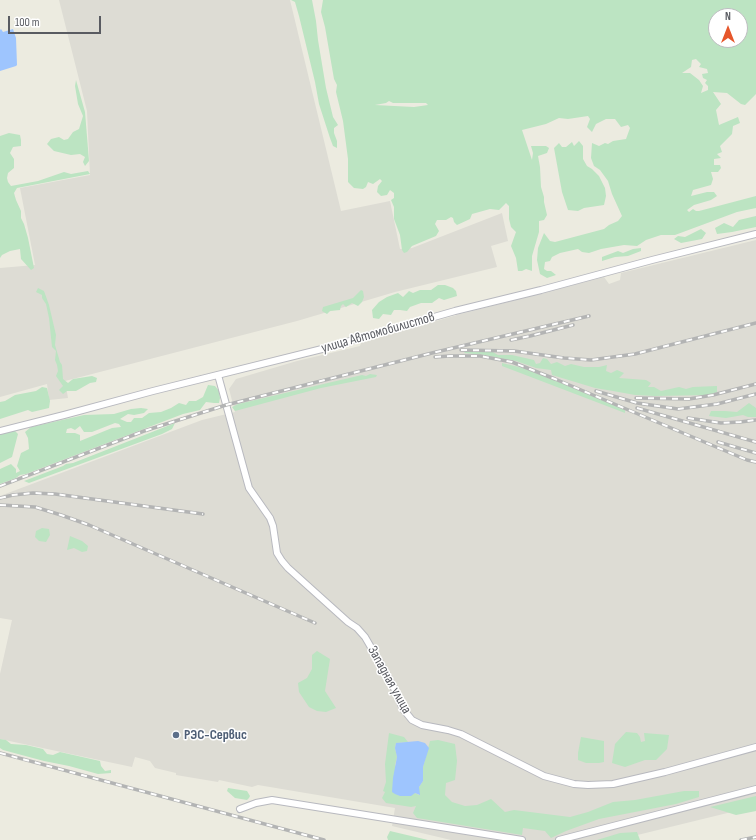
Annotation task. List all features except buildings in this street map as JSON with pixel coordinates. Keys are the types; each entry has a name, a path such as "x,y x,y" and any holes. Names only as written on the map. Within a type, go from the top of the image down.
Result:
{"street":[{"name":"улица Автомобилистов","path":"0,431 322,349 449,312 542,290 756,234"},
{"name":"Западная улица","path":"218,375 249,488 270,518 273,526 277,553 288,568 348,622 357,628 365,637 395,690 403,709 412,720 422,725 464,735 544,776 574,784 613,784 665,772 756,747"},
{"path":"559,840 756,789"},
{"path":"240,809 272,800 522,840"}],"shaded area":[{"path":"59,0 290,0 341,211 390,201 400,249 412,248 502,213 508,241 491,246 497,267 395,292 297,321 65,381 68,398 49,400 47,384 0,397 0,268 35,265 20,188 90,175 87,111"},
{"path":"756,240 756,806 617,840 451,840 392,826 395,808 258,785 252,787 219,780 218,782 176,775 176,773 155,768 150,761 135,757 132,767 0,739 0,674 12,620 0,618 0,496 202,420 235,412 229,389 236,379 297,361 360,346 361,343 457,315 604,277 609,284 620,280 621,273"}],"green space":[{"path":"291,0 312,0 326,88 333,117 338,125 334,128 337,148 333,146 319,104 299,16 295,2"},
{"path":"323,0 756,0 756,94 745,105 741,104 727,93 713,92 721,104 716,110 719,125 738,117 740,123 733,126 732,134 720,146 722,152 717,154 721,158 714,159 714,165 720,165 721,168 718,172 711,172 713,179 711,185 693,190 691,196 714,192 717,196 711,200 694,205 687,210 689,212 693,209 699,211 756,196 756,208 737,212 675,235 661,235 646,240 637,246 624,245 601,249 589,253 582,252 578,249 560,253 552,257 550,261 545,262 544,269 551,271 556,275 547,278 540,274 537,260 538,248 544,233 550,241 555,242 604,229 618,221 622,216 608,181 600,170 594,166 591,158 592,143 599,146 605,143 608,144 613,141 626,139 630,128 628,125 621,127 615,119 606,119 596,124 592,132 587,127 590,119 588,116 568,119 559,118 546,124 522,130 532,160 533,153 531,146 546,146 549,148 547,153 538,156 541,187 547,215 544,220 539,221 539,232 532,256 532,271 526,269 518,271 516,258 511,246 516,232 511,227 509,219 509,206 506,203 499,210 490,209 472,214 470,219 457,225 451,217 446,220 437,220 435,224 439,231 436,236 412,246 407,252 404,253 402,250 400,235 394,219 394,207 391,200 394,198 394,193 390,190 387,195 381,196 377,192 378,186 382,181 380,179 373,184 368,182 366,187 363,189 354,188 348,182 348,159 343,121 336,92 337,85 334,79 321,12","holes":["696,59 701,64 699,67 707,69 708,73 702,74 703,78 707,80 705,83 708,86 708,90 701,93 703,86 699,80 690,73 682,73 691,67 692,60","389,101 393,103 426,103 428,105 414,107 375,105"]},
{"path":"76,80 85,112 89,161 85,166 83,162 85,157 80,154 71,155 54,151 47,144 51,139 59,137 64,140 68,139 73,132 79,129 83,116 78,104 75,86"},
{"path":"9,133 20,135 21,140 21,146 13,147 10,153 14,159 14,168 8,173 7,178 11,186 38,181 64,172 71,174 88,171 90,174 17,188 14,193 21,211 21,218 28,238 34,268 31,270 21,259 20,249 10,251 2,255 0,258 0,136"},
{"path":"579,141 583,146 583,159 587,166 599,176 605,188 606,196 604,205 584,208 578,211 568,210 562,192 554,148 559,143 562,147 566,147 572,142 574,146"},
{"path":"756,216 756,227 717,234 715,228 724,223 733,227 739,220"},
{"path":"701,229 706,233 702,239 681,243 674,239 678,236 685,237"},
{"path":"641,248 641,251 628,256 615,257 602,261 602,257 618,251 623,253"},
{"path":"438,285 445,285 453,288 456,291 457,296 444,300 439,298 432,303 421,303 410,307 407,311 394,310 391,315 383,314 379,319 373,318 372,310 379,302 387,297 398,293 403,297 409,291 413,293 420,290 431,290"},
{"path":"38,288 44,291 49,305 56,335 55,345 62,365 63,379 68,383 73,379 92,376 97,378 96,382 90,383 76,391 67,391 63,394 59,390 63,386 56,376 58,371 55,360 56,351 52,347 46,304 42,298 42,295 36,292"},
{"path":"361,290 363,291 364,297 358,306 352,303 346,307 343,304 340,310 330,311 327,314 322,311 323,307 353,298"},
{"path":"466,351 491,351 498,355 512,355 534,360 536,364 540,363 543,358 547,359 551,364 557,362 565,366 571,364 584,367 599,367 607,365 606,371 611,373 617,370 624,373 619,378 646,380 651,383 648,387 654,387 661,391 679,387 686,389 693,387 717,386 717,392 710,395 635,395 595,388 552,375 551,370 536,368 516,361 485,355 464,353"},
{"path":"502,363 523,368 566,385 625,410 625,413 502,366"},
{"path":"370,374 377,375 376,377 321,388 235,411 232,407 238,404"},
{"path":"208,385 215,386 219,391 219,403 206,402 200,410 183,414 20,475 0,484 0,469 11,464 16,469 16,473 20,471 17,466 21,453 29,449 28,438 25,432 31,427 84,415 114,414 131,409 148,409 144,413 134,415 128,414 120,419 131,422 134,418 142,418 149,413 161,412 179,403 186,405 189,401 196,401 203,397","holes":["115,423 119,424 121,427 112,428 80,441 80,435 75,433 66,433 67,429 71,428 75,430 80,426 84,432 92,432"]},
{"path":"42,387 47,388 50,401 49,408 32,412 28,410 0,419 0,402 5,401 15,395 36,391"},
{"path":"749,403 756,408 756,417 748,417 743,415 726,418 709,416 711,411 737,412"},
{"path":"175,423 172,429 162,434 29,483 24,481 66,464 73,463"},
{"path":"14,430 18,434 12,457 0,463 0,434"},
{"path":"42,528 49,529 50,535 46,542 39,541 35,537 36,531"},
{"path":"70,536 82,541 88,546 87,551 82,552 74,548 67,550"},
{"path":"317,651 330,659 325,691 336,708 326,712 317,711 309,707 299,692 298,683 307,678 312,669 312,655"},
{"path":"626,732 637,733 641,742 645,741 644,733 669,735 667,749 656,760 645,760 625,767 612,763 615,744"},
{"path":"389,733 404,737 408,742 396,743 395,748 397,757 395,765 415,793 419,795 419,787 423,781 423,767 430,741 438,740 455,744 457,761 455,780 446,783 445,795 452,802 465,806 477,805 491,799 505,812 514,810 570,817 588,812 613,802 635,800 684,791 699,791 699,797 676,804 599,819 551,838 545,831 523,828 522,835 417,818 413,813 416,806 411,807 386,803 382,798 385,792 383,791 386,782 385,764"},
{"path":"581,737 604,741 604,762 586,763 578,760"},
{"path":"0,739 6,740 11,744 26,745 43,749 47,754 53,755 60,752 100,761 101,766 105,771 111,770 111,773 98,774 3,750 0,748"},
{"path":"228,788 247,791 250,796 247,800 235,798 227,791"},
{"path":"756,796 756,811 736,815 710,807"},
{"path":"390,831 428,840 388,840 387,837"},
{"path":"637,832 640,840 597,840 620,833"}],"water":[{"path":"1,29 3,32 13,29 16,38 17,65 0,71 0,30"},
{"path":"418,741 425,743 429,748 423,767 423,781 419,787 420,795 415,793 411,796 400,796 392,792 397,757 395,748 396,743"}],"railway":[{"path":"0,486 144,431 226,405 432,353 589,316"},
{"path":"461,350 514,351 591,360 635,354 756,323"},
{"path":"511,340 573,325"},
{"path":"435,357 480,356 512,362 747,460 756,462"},
{"path":"636,398 689,399 713,395 756,384"},
{"path":"596,391 637,403 678,409 717,404 756,394"},
{"path":"637,408 756,442"},
{"path":"688,418 721,423 756,420"},
{"path":"718,442 756,453"},
{"path":"0,498 33,493 55,494 203,514"},
{"path":"0,505 35,507 89,525 315,623"},
{"path":"0,753 324,840"},
{"path":"741,840 756,837"}],"place":[{"name":"РЭС-Сервис","path":"176,735"}]}
